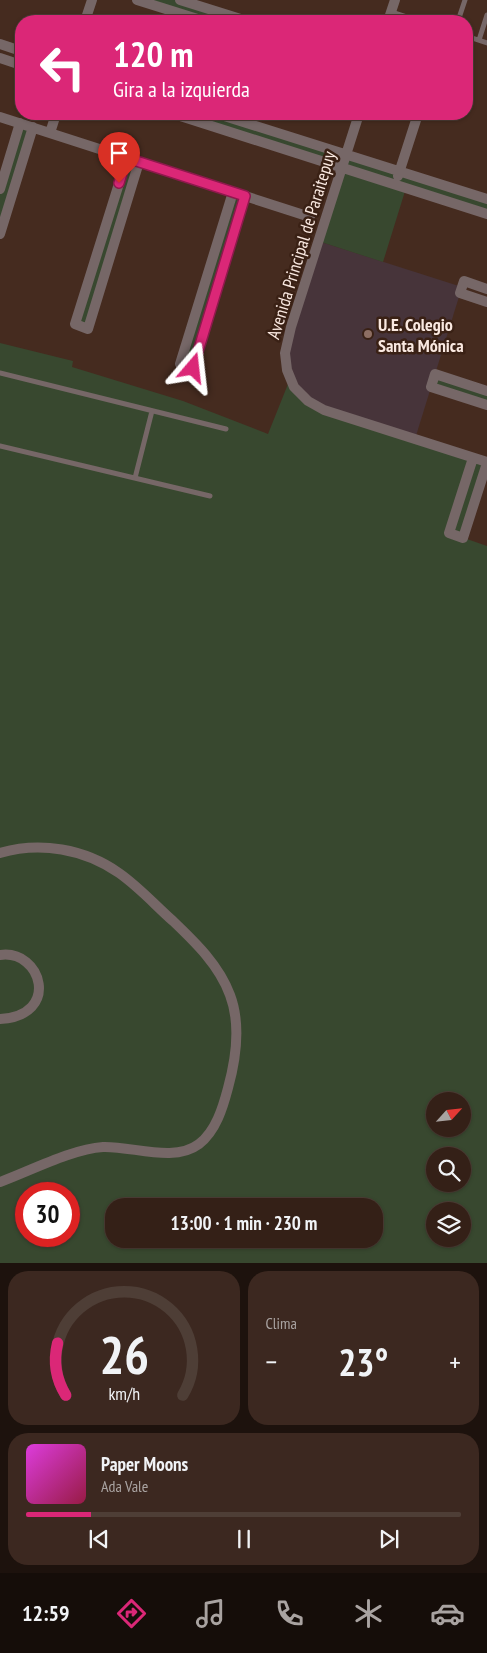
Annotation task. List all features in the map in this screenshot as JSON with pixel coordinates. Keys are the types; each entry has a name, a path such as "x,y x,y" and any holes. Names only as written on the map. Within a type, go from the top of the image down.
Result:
{"street":[{"path":"87,15 92,0"},
{"path":"137,0 185,15"},
{"path":"180,0 225,15"},
{"path":"391,15 395,0"},
{"path":"0,44 15,49"},
{"path":"0,58 15,63"},
{"path":"0,117 310,217"},
{"path":"50,133 54,120"},
{"path":"211,120 342,167 487,212"},
{"path":"237,120 487,199"},
{"name":"Avenida Principal de Paraitepuy","path":"357,120 287,341 285,362 290,379 294,387 308,401 324,410 487,463"},
{"path":"395,184 416,120"},
{"path":"0,189 20,124"},
{"path":"0,234 33,128"},
{"path":"127,158 76,324 88,329 139,162"},
{"path":"233,192 180,364 193,368 245,196"},
{"path":"487,289 464,281 460,293 487,302"},
{"path":"487,391 435,374 431,387 487,405"},
{"path":"473,458 449,534 463,538 487,463"},
{"path":"0,853 33,847 61,849 97,861 118,872 184,932 215,967 231,996 236,1022 236,1044 231,1076 219,1114 209,1134 203,1141 191,1149 176,1153 117,1147 90,1149 0,1182"},
{"path":"0,954 10,954 25,961 36,974 39,990 32,1007 27,1012 12,1018 0,1018"}],"lane":[{"path":"460,15 465,0"},
{"path":"479,40 487,15"},
{"path":"473,38 487,43"},
{"path":"0,373 226,429"},
{"path":"135,478 152,410"},
{"path":"0,446 210,496"}],"shaded area":[{"name":"U.E. Colegio Santa Mónica","path":"318,241 462,287 415,439 308,401 285,362"}],"green space":[{"path":"137,0 180,0 228,15 185,15"},
{"path":"193,120 237,120 487,199 487,214 406,188 383,262 318,241 341,168"},
{"path":"20,123 33,127 0,234 0,189"},
{"path":"127,158 139,162 88,329 75,324"},
{"path":"233,192 245,196 193,368 180,364"},
{"path":"0,343 73,361 72,367 183,401 268,434 290,379 308,401 487,462 464,538 487,546 487,1263 0,1263"},
{"path":"435,374 487,391 487,405 431,387"}],"place":[{"name":"U.E. Colegio Santa Mónica","path":"368,334"}],"route":[{"path":"119,183 127,158 245,196 193,368"}]}
